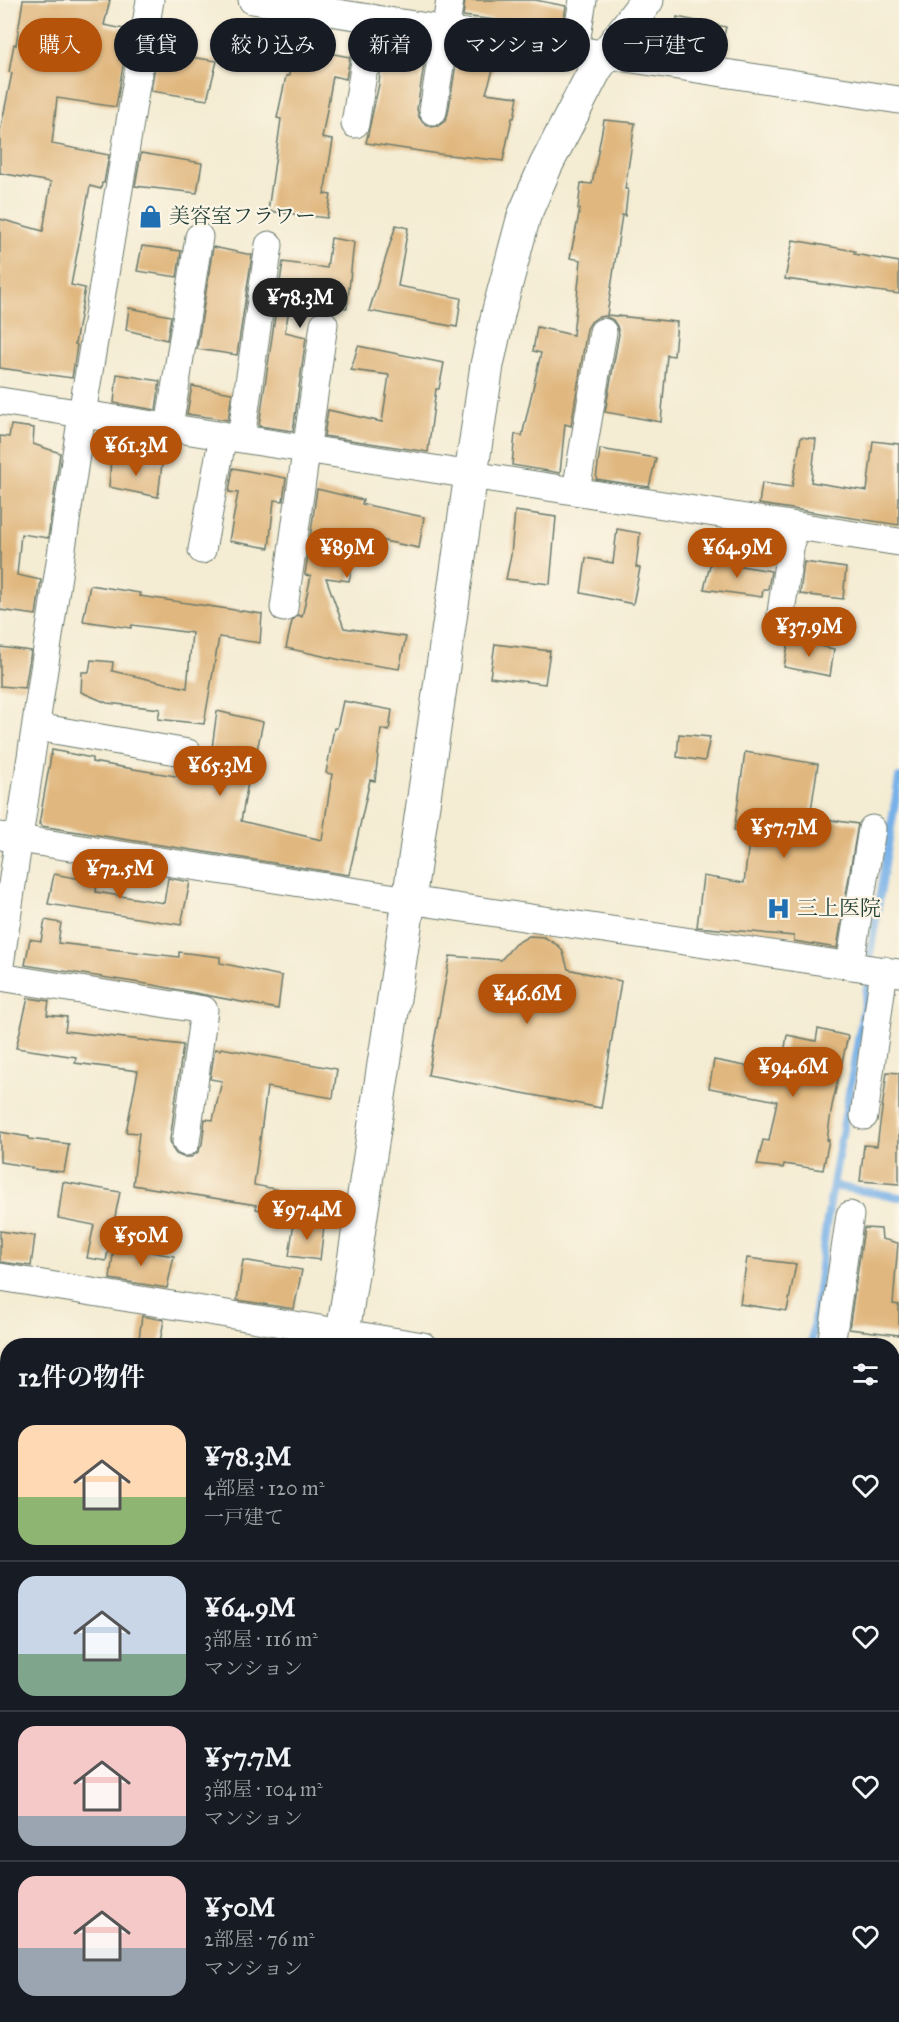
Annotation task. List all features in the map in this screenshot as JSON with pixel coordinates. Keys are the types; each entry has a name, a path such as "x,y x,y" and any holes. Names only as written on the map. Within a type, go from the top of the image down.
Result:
{"street":[{"path":"0,965 10,837 37,727 82,414 150,0"},
{"path":"252,0 306,4 372,18"},
{"path":"448,18 450,0"},
{"path":"580,18 583,0"},
{"path":"634,18 647,0"},
{"path":"433,111 444,42"},
{"path":"342,1338 489,354 498,310 525,216 546,165 602,61"},
{"path":"355,124 363,72"},
{"path":"721,72 899,100"},
{"path":"169,427 199,237"},
{"path":"202,550 232,437 269,245"},
{"path":"284,608 324,324"},
{"path":"576,491 603,332"},
{"path":"0,401 899,542"},
{"path":"779,627 793,527"},
{"path":"37,727 188,753"},
{"path":"850,965 872,829"},
{"path":"10,837 409,900 895,971 864,1116"},
{"path":"0,977 204,1010 186,1142"},
{"path":"832,1338 850,1215"},
{"path":"0,1277 336,1338"}],"building":[{"path":"23,0 110,0 104,25 114,27 114,72 122,72 116,107 57,98 52,144 109,155 101,189 90,186 71,285 85,288 75,344 77,345 72,378 0,368 0,219 43,231 51,182 0,173 0,132 12,73 9,72 14,44 16,45 18,32 18,72 102,72 102,18 20,18"},
{"path":"465,0 535,0 566,6 564,18 463,16"},
{"path":"336,54 348,57 346,79 333,76 322,138 333,140 324,194 331,195 327,218 268,211 281,119 277,118 286,76 289,76 289,72 336,72"},
{"path":"198,58 210,60 210,72 214,72 207,100 151,91 154,72 198,72"},
{"path":"380,72 423,72 417,109 423,123 431,127 438,126 445,121 455,72 492,72 486,93 518,97 503,161 366,143"},
{"path":"604,120 635,123 625,189 628,189 625,216 622,215 607,315 677,322 674,356 667,355 661,422 605,412 619,334 613,320 605,316 598,317 587,329 571,426 565,424 560,473 512,465 515,434 522,436 541,353 533,351 537,327 573,335 581,260 570,258 580,209 578,209 581,183 592,184"},
{"path":"141,153 202,163 197,193 135,186"},
{"path":"396,225 408,228 398,286 461,298 457,327 369,311"},
{"path":"331,238 354,242 347,308 291,298 285,332 306,337 293,431 259,426 283,262 327,268"},
{"path":"793,240 855,251 854,254 899,262 899,294 785,279"},
{"path":"142,246 181,251 177,277 137,271"},
{"path":"213,247 252,255 237,355 197,349"},
{"path":"129,308 171,316 167,340 126,330"},
{"path":"358,346 444,363 439,389 436,389 428,452 324,436 328,410 382,422 389,375 351,370"},
{"path":"117,374 160,381 156,410 114,403"},
{"path":"192,386 232,393 228,420 187,414"},
{"path":"11,425 34,428 33,444 60,453 48,538 21,534 17,575 41,580 36,615 0,610 0,436 9,437"},
{"path":"801,437 816,439 811,482 867,491 873,441 899,444 899,525 759,504 762,483 792,487"},
{"path":"600,449 656,458 649,487 596,479"},
{"path":"111,458 162,464 158,497 109,487"},
{"path":"233,468 286,478 283,501 274,500 269,548 229,541 238,493 229,492"},
{"path":"317,489 363,500 362,504 424,517 419,548 359,536 349,581 326,578 344,628 406,637 399,669 286,648 292,621 298,615 302,617 311,576 305,575"},
{"path":"515,511 556,517 550,584 506,579 511,555"},
{"path":"617,529 640,533 636,567 640,568 633,604 581,593 586,558 613,563"},
{"path":"711,561 771,571 768,589 763,589 762,597 704,589"},
{"path":"804,562 846,568 843,599 800,594"},
{"path":"90,585 140,593 139,596 262,614 260,643 219,637 204,724 158,719 160,709 107,703 81,692 82,672 89,672 91,660 113,662 112,671 187,688 192,633 83,621"},
{"path":"789,639 834,649 830,676 784,667"},
{"path":"495,644 550,651 545,684 490,677"},
{"path":"0,647 31,651 25,688 0,686"},
{"path":"343,701 392,710 389,731 381,729 375,781 370,780 349,875 39,824 52,750 92,758 92,762 205,781 206,770 209,770 217,711 263,722 256,755 253,755 241,821 322,840 332,774 326,773 334,728 337,728"},
{"path":"679,734 710,737 705,761 677,757"},
{"path":"745,752 818,764 810,817 858,824 837,948 794,941 794,936 697,927 703,876 744,883 750,833 734,831"},
{"path":"54,874 97,882 96,892 164,903 168,878 190,882 181,925 48,904"},
{"path":"45,920 61,923 58,943 179,957 179,952 220,957 220,963 282,976 278,1009 153,985 25,965 30,939 41,941"},
{"path":"529,936 544,937 559,946 568,969 621,981 601,1108 428,1075 450,956 501,960 515,944"},
{"path":"28,998 49,1001 47,1015 67,1017 65,1031 183,1045 170,1140 176,1154 183,1157 191,1157 198,1152 202,1144 205,1119 213,1120 222,1081 210,1079 215,1049 220,1050 221,1048 337,1069 333,1098 267,1087 254,1185 286,1191 280,1215 256,1209 256,1205 133,1185 139,1133 126,1132 138,1071 75,1063 76,1057 16,1048"},
{"path":"818,1029 848,1036 832,1106 823,1170 784,1164 783,1168 757,1165 763,1140 769,1141 777,1101 709,1088 714,1060 781,1073 787,1035 816,1041"},
{"path":"887,1072 899,1073 899,1184 860,1181 864,1145 877,1146"},
{"path":"0,1132 29,1137 29,1139 69,1144 64,1172 31,1169 32,1167 0,1162"},
{"path":"63,1182 120,1192 106,1261 87,1258 94,1225 58,1218"},
{"path":"294,1222 324,1226 320,1260 289,1256"},
{"path":"864,1228 881,1229 882,1239 898,1243 893,1304 899,1305 899,1335 849,1329"},
{"path":"0,1231 35,1236 31,1266 0,1262"},
{"path":"114,1246 174,1256 167,1288 110,1279"},
{"path":"747,1258 796,1264 787,1311 740,1304"},
{"path":"243,1260 302,1270 294,1309 237,1300"},
{"path":"142,1316 164,1320 161,1338 139,1338"}],"waterway":[{"path":"870,955 899,778"},
{"path":"812,1338 826,1226 868,983"},
{"path":"833,1186 899,1197"}],"place":[{"name":"美容室フラワー","path":"151,216"},
{"name":"三上医院","path":"779,908"}]}
